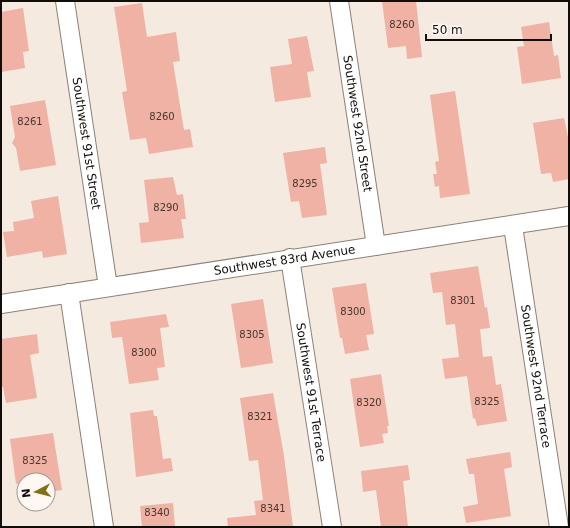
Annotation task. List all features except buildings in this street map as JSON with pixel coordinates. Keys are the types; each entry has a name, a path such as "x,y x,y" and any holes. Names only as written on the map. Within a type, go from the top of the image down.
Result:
{"street":[{"name":"Southwest 91st Street","path":"65,1 108,287"},
{"name":"Southwest 92nd Street","path":"339,1 376,246"},
{"name":"Southwest 83rd Avenue","path":"1,304 290,258 513,226 569,216"},
{"name":"Southwest 92nd Terrace","path":"513,226 559,527"},
{"name":"Southwest 91st Terrace","path":"290,258 332,527"},
{"path":"69,293 104,527"}]}
